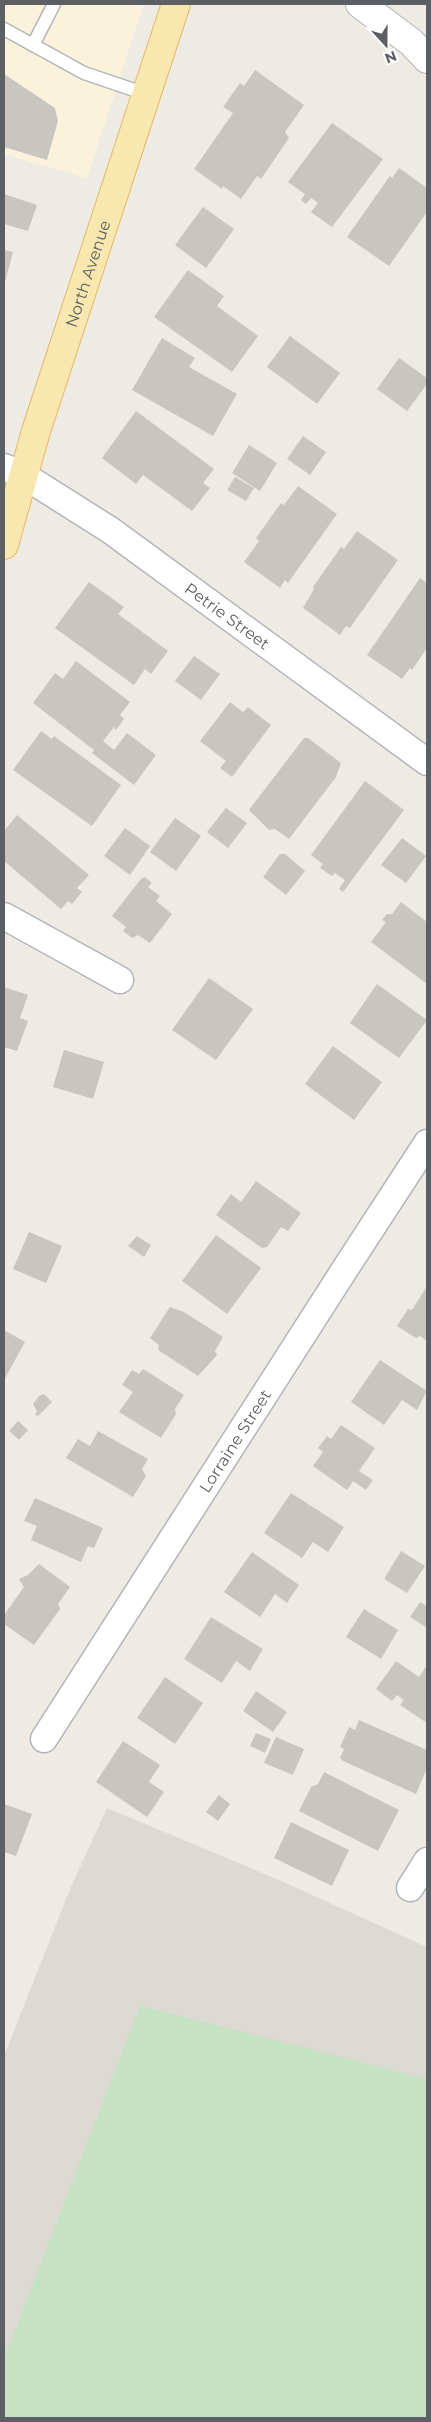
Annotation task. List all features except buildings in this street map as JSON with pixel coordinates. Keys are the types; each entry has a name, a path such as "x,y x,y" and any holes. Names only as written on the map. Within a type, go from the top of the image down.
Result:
{"main road":[{"name":"North Avenue","path":"4,545 13,471 176,4"},
{"path":"360,4 422,49"}],"street":[{"name":"Petrie Street","path":"13,471 110,530 427,762"},
{"path":"4,916 120,980"},
{"name":"Lorraine Street","path":"44,1739 344,1269 427,1143"},
{"path":"410,1888 427,1860"}],"lane":[{"path":"33,46 54,4"},
{"path":"4,29 84,73 146,94"}],"shaded area":[{"path":"4,4 144,4 87,178 4,154"},
{"path":"107,1808 279,1880 427,1947 427,2418 4,2418 4,2056 70,1889"}],"green space":[{"path":"140,2006 427,2079 427,2418 4,2418 4,2359"}]}
